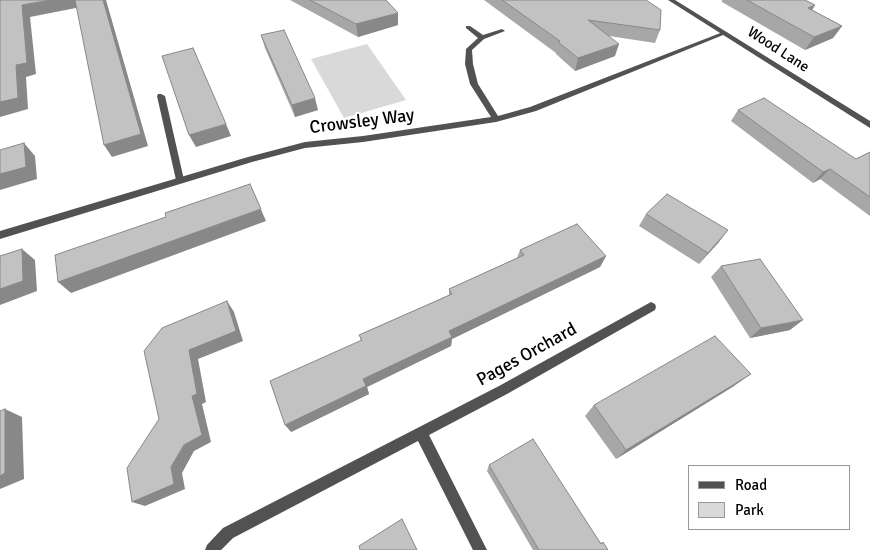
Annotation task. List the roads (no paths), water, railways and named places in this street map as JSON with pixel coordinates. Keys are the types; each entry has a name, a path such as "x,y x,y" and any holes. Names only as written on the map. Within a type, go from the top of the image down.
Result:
{"street":[{"name":"Wood Lane","path":"671,0 870,125"},
{"path":"468,27 482,38"},
{"path":"496,119 474,84 469,64 469,49 482,38 502,31"},
{"name":"Crowsley Way","path":"0,235 180,180 305,145 363,139 496,119 533,109 725,33"},
{"path":"161,96 180,180"},
{"name":"Pages Orchard","path":"212,550 228,533 502,390 651,307"},
{"path":"420,433 480,550"}]}
